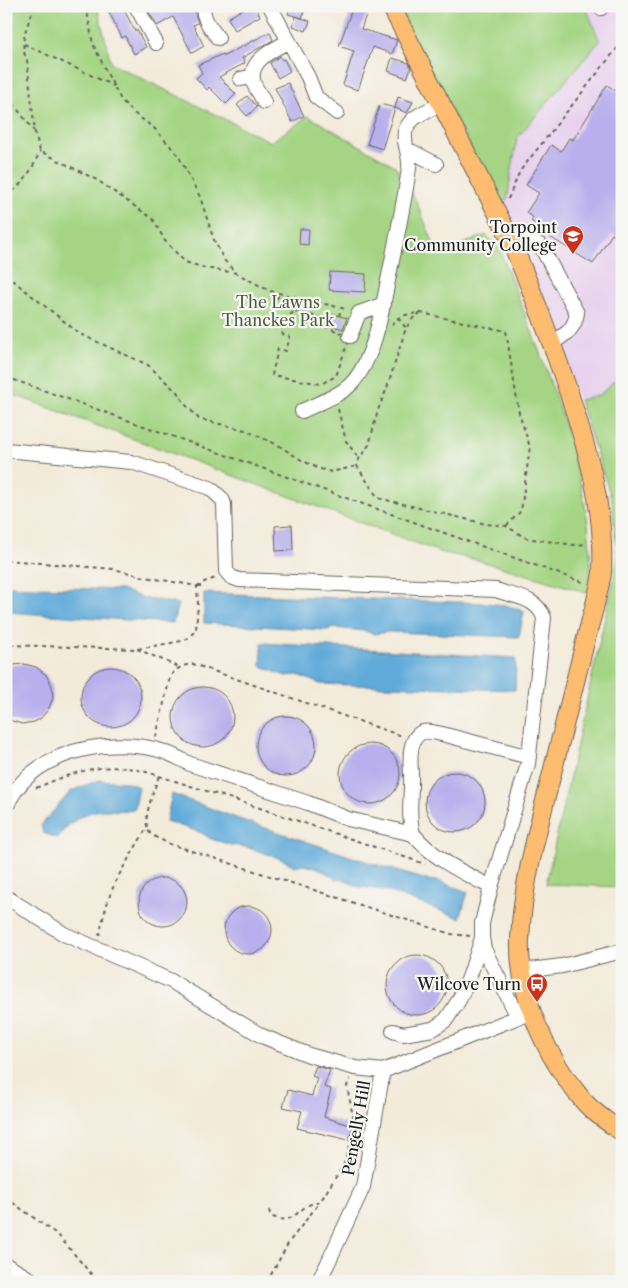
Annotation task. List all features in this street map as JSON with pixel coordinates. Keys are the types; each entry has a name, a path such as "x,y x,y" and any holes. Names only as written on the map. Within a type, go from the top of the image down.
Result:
{"main road":[{"path":"391,6 508,234 552,343 580,426 596,485 603,543 602,573 536,836 526,889 520,939 526,1016 566,1079 582,1100 622,1132"}],"street":[{"path":"136,6 156,43"},
{"path":"204,6 203,11 207,23 218,38"},
{"path":"270,6 308,77 316,97 337,113"},
{"path":"264,102 254,83 247,77 253,71 259,59 289,41"},
{"path":"302,411 350,385 363,370 384,304 404,204 410,164 405,138 406,127 416,117 441,104"},
{"path":"407,149 436,164"},
{"path":"508,234 515,231 540,245 577,313 575,324 569,332 552,343"},
{"path":"350,336 359,313 384,304"},
{"path":"6,450 131,462 210,488 222,499 224,504 226,571 231,577 239,580 496,590 524,598 535,604 542,612 544,618 529,757 482,923 484,948 526,1016"},
{"path":"491,888 433,855 413,834 409,812 411,784 410,755 415,739 419,734 428,732 529,757"},
{"path":"6,808 16,789 34,771 73,752 124,745 154,749 174,755 190,764 308,803 348,819 413,834"},
{"path":"6,897 64,934 171,981 262,1036 309,1055 355,1068 383,1071"},
{"path":"393,1031 403,1034 417,1033 433,1029 446,1020 459,1000 469,978 482,938"},
{"path":"522,971 562,966 622,950"},
{"name":"Pengelly Hill","path":"318,1282 364,1187 383,1071 526,1016"},
{"path":"6,1265 35,1282"}],"path":[{"path":"6,196 32,170 40,151 35,133 27,60 23,52 24,36 35,6"},
{"path":"86,6 93,44 121,100 135,114 154,128 178,155 200,197 214,240 224,260 236,273"},
{"path":"500,218 520,171 622,42"},
{"path":"24,44 114,86"},
{"path":"6,89 15,106 35,133"},
{"path":"40,151 97,180 154,219 165,241 184,262 205,268 236,273 270,291 359,313"},
{"path":"6,275 80,334 148,365 178,393 199,419 245,430 278,445 304,461 330,472 358,466"},
{"path":"277,299 280,293"},
{"path":"339,316 341,308"},
{"path":"295,311 328,320 326,327 350,336 336,376 321,384 272,375 278,349 286,351 290,336 282,334 286,318 295,311"},
{"path":"358,460 369,445 378,410 406,328 421,313"},
{"path":"376,334 387,336 394,321 398,318 408,314 421,313 506,331 519,412 530,448 521,511 506,526"},
{"path":"398,318 406,328"},
{"path":"6,377 599,588"},
{"path":"333,395 346,440 358,460 358,466 378,498 486,524 506,526 526,538 574,545 603,543"},
{"path":"6,498 13,498"},
{"path":"6,560 114,570 197,586 229,574"},
{"path":"6,645 137,649 182,641 194,633 197,625 197,586"},
{"path":"137,649 180,667"},
{"path":"154,749 170,677 174,671 186,664 201,666 398,736 415,739"},
{"path":"32,790 82,771 100,767 144,770 426,864"},
{"path":"84,943 90,935 100,934 104,910 116,882 146,827 159,776"},
{"path":"146,827 149,832 167,843 451,934 482,938"},
{"path":"267,1282 289,1242 320,1202 344,1164 355,1127 347,1086 355,1068"},
{"path":"6,1198 58,1235 98,1282"},
{"path":"269,1210 273,1218 283,1220 292,1218 310,1204 320,1202"}],"shaded area":[{"name":"Torpoint Community College","path":"398,6 622,6 622,560 618,558 612,500 547,306 499,203"}],"green space":[{"name":"The Lawns Thanckes Park","path":"6,6 97,6 111,63 271,142 308,116 395,166 416,201 438,254 486,235 499,248 549,378 579,477 588,521 592,594 477,560 440,552 6,392"},
{"path":"398,6 585,6 600,41 517,138 507,200 499,203"},
{"path":"622,375 622,887 546,884 618,559 612,500 579,400 598,396"}],"water":[{"path":"6,586 122,590 141,597 178,604 173,623 6,612"},
{"path":"204,593 486,603 505,605 524,611 519,637 389,632 373,634 365,631 334,628 327,630 204,623"},
{"path":"262,643 516,658 515,690 320,684 298,675 285,676 261,666"},
{"path":"99,780 127,782 139,787 135,808 103,810 83,815 67,827 57,838 43,833 41,825 71,791"},
{"path":"172,794 239,819 374,864 427,880 438,881 468,892 460,918 387,891 355,886 346,880 336,879 320,869 303,865 295,866 279,858 246,847 211,839 202,833 166,821"}],"building":[{"path":"116,6 122,6 146,47 134,54 125,36 122,38 108,10"},
{"path":"160,6 178,6 180,10 192,6 198,23 193,25 204,46 192,53 173,17 157,26 149,12"},
{"path":"248,6 255,6 260,16 235,30 228,18"},
{"path":"290,6 306,6 302,18 288,14"},
{"path":"353,6 369,6 361,29 397,40 392,54 373,47 358,90 343,85 354,51 339,46"},
{"path":"296,16 310,21 306,31 293,26"},
{"path":"270,32 273,40 242,58 245,63 219,77 236,94 226,104 209,87 207,90 196,78 202,73 198,65 223,54 224,56"},
{"path":"280,56 282,60 284,59 290,71 278,78 270,63"},
{"path":"392,58 409,63 411,68 407,78 388,71"},
{"path":"288,83 304,116 292,122 275,88"},
{"path":"607,85 622,95 622,240 612,234 593,264 542,232 543,229 531,221 533,217 526,213 539,193 526,185 551,145 561,151 569,138 573,140"},
{"path":"247,96 257,107 247,116 237,105"},
{"path":"398,97 413,102 407,113 395,108"},
{"path":"380,104 395,108 382,149 367,144"},
{"path":"300,229 309,229 308,245 299,244"},
{"path":"330,272 366,274 365,292 329,290"},
{"path":"333,314 347,318 343,329 330,325"},
{"path":"292,525 293,550 276,551 275,526"},
{"path":"24,664 36,667 46,675 52,686 53,698 48,710 40,719 22,724 6,719 6,668"},
{"path":"105,667 117,667 128,672 136,680 141,691 139,709 128,722 117,727 105,727 94,722 86,714 81,703 81,691 86,680 94,672"},
{"path":"197,687 209,687 220,692 228,700 233,711 231,729 220,742 209,747 197,747 186,742 178,734 173,723 173,711 178,700 186,692"},
{"path":"280,716 292,716 303,721 311,729 316,740 314,758 303,771 292,776 280,776 269,771 261,763 256,752 256,740 261,729 269,721"},
{"path":"364,744 376,744 387,749 395,757 400,768 398,786 387,799 376,804 364,804 353,799 345,791 340,780 340,768 345,757 353,749"},
{"path":"449,772 461,772 472,777 480,785 485,796 483,814 472,827 461,832 449,832 438,827 430,819 425,808 425,796 430,785 438,777"},
{"path":"158,878 168,878 177,882 183,888 186,893 186,911 177,922 168,926 158,926 149,922 143,916 139,907 139,897 143,888 149,882"},
{"path":"243,906 253,906 262,910 268,916 271,921 271,939 262,950 253,954 243,954 234,950 228,944 224,935 224,925 228,916 234,910"},
{"path":"411,955 423,955 434,960 442,968 447,979 445,997 434,1010 423,1015 411,1015 400,1010 392,1002 387,991 387,979 392,968 400,960"},
{"path":"316,1066 330,1070 324,1087 331,1089 324,1117 353,1126 349,1140 297,1128 302,1111 283,1107 288,1090 312,1096 317,1078 312,1076"}],"place":[{"name":"Torpoint Community College","path":"573,255"},
{"name":"Wilcove Turn","path":"537,1003"}]}
